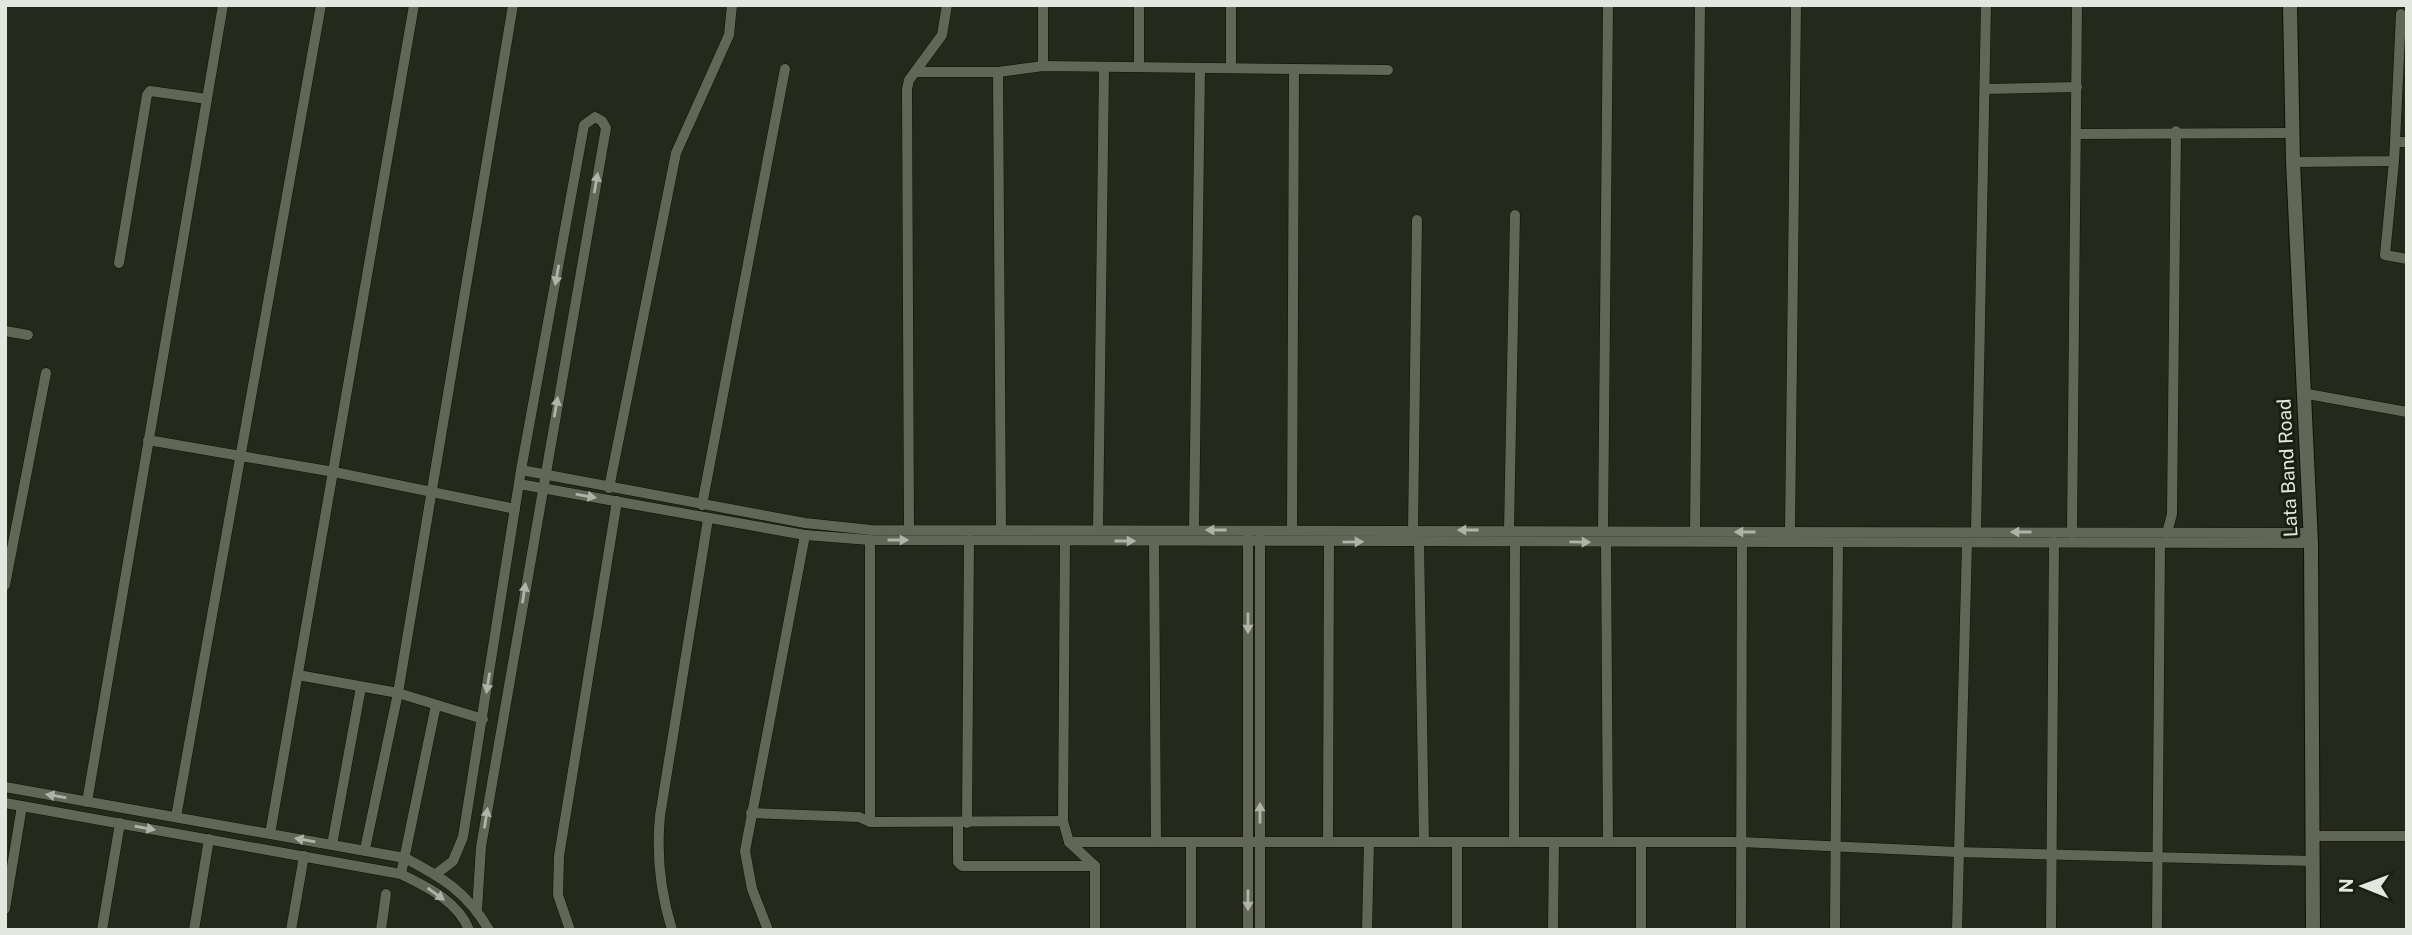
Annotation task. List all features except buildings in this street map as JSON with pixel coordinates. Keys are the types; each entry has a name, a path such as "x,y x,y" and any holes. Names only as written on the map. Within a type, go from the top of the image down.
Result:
{"main road":[{"name":"Lata Band Road","path":"2290,5 2293,162 2310,538 2312,930"}],"street":[{"path":"87,802 223,5"},
{"path":"176,817 321,5"},
{"path":"270,834 414,5"},
{"path":"365,849 398,693 513,5"},
{"path":"609,488 676,153 729,35 732,5"},
{"path":"909,529 907,89 915,72 942,35 947,5"},
{"path":"1043,5 1043,66"},
{"path":"1139,5 1139,67"},
{"path":"1231,5 1231,68"},
{"path":"1603,530 1608,5"},
{"path":"1695,531 1700,5"},
{"path":"1790,531 1796,5"},
{"path":"1976,532 1986,5"},
{"path":"2072,533 2078,134 2077,5"},
{"path":"2401,13 2395,161 2385,255 2407,259"},
{"path":"915,72 998,72 1043,66 1388,71"},
{"path":"1098,530 1104,67"},
{"path":"1194,530 1200,68"},
{"path":"702,505 785,69"},
{"path":"1292,530 1294,69"},
{"path":"998,72 1001,529"},
{"path":"1986,89 2077,87"},
{"path":"118,263 147,95 150,91 207,99"},
{"path":"436,874 453,861 460,846 483,719 521,470 584,125 595,117 603,121 606,128 543,474 481,847 477,910"},
{"path":"2078,134 2176,131 2292,133"},
{"path":"2167,533 2172,514 2176,131"},
{"path":"2395,142 2407,142"},
{"path":"2293,162 2395,161"},
{"path":"1509,530 1515,215"},
{"path":"1413,531 1417,220"},
{"path":"5,331 28,335"},
{"path":"5,586 46,373"},
{"path":"2302,393 2407,412"},
{"path":"148,440 334,471 515,509"},
{"path":"521,470 870,540 2160,543 2310,538"},
{"path":"519,484 805,535 825,531 909,529 1603,530 2167,533 2310,538"},
{"path":"570,930 558,895 559,856 617,502"},
{"path":"672,930 661,892 657,846 708,519"},
{"path":"1248,530 1248,930"},
{"path":"1260,530 1260,930"},
{"path":"1882,531 1882,543"},
{"path":"768,930 751,888 745,851 805,535"},
{"path":"870,540 870,822"},
{"path":"968,540 963,823 958,862 962,866 1095,866"},
{"path":"1065,541 1063,821 1069,842 1095,866 1095,930"},
{"path":"1154,541 1156,842"},
{"path":"1328,842 1329,542"},
{"path":"1419,542 1424,842"},
{"path":"1514,842 1515,542"},
{"path":"1606,542 1608,842"},
{"path":"2051,930 2054,542"},
{"path":"1741,930 1742,543"},
{"path":"1835,930 1838,543"},
{"path":"1957,930 1967,543"},
{"path":"2157,930 2160,543"},
{"path":"298,676 398,693 483,719"},
{"path":"332,845 361,687"},
{"path":"401,874 436,705"},
{"path":"5,787 365,849 405,859 447,880 477,910 489,930"},
{"path":"5,803 401,874 438,892 465,920 469,930"},
{"path":"5,909 22,806"},
{"path":"751,813 859,817 870,822 1063,821"},
{"path":"102,930 120,824"},
{"path":"2311,836 2407,836"},
{"path":"194,930 209,839"},
{"path":"1069,842 1741,842 1957,852 2311,861"},
{"path":"1191,842 1191,930"},
{"path":"1367,930 1369,842"},
{"path":"1457,842 1457,930"},
{"path":"1553,930 1554,842"},
{"path":"1641,842 1641,930"},
{"path":"291,930 304,856"},
{"path":"381,930 386,894"}]}
